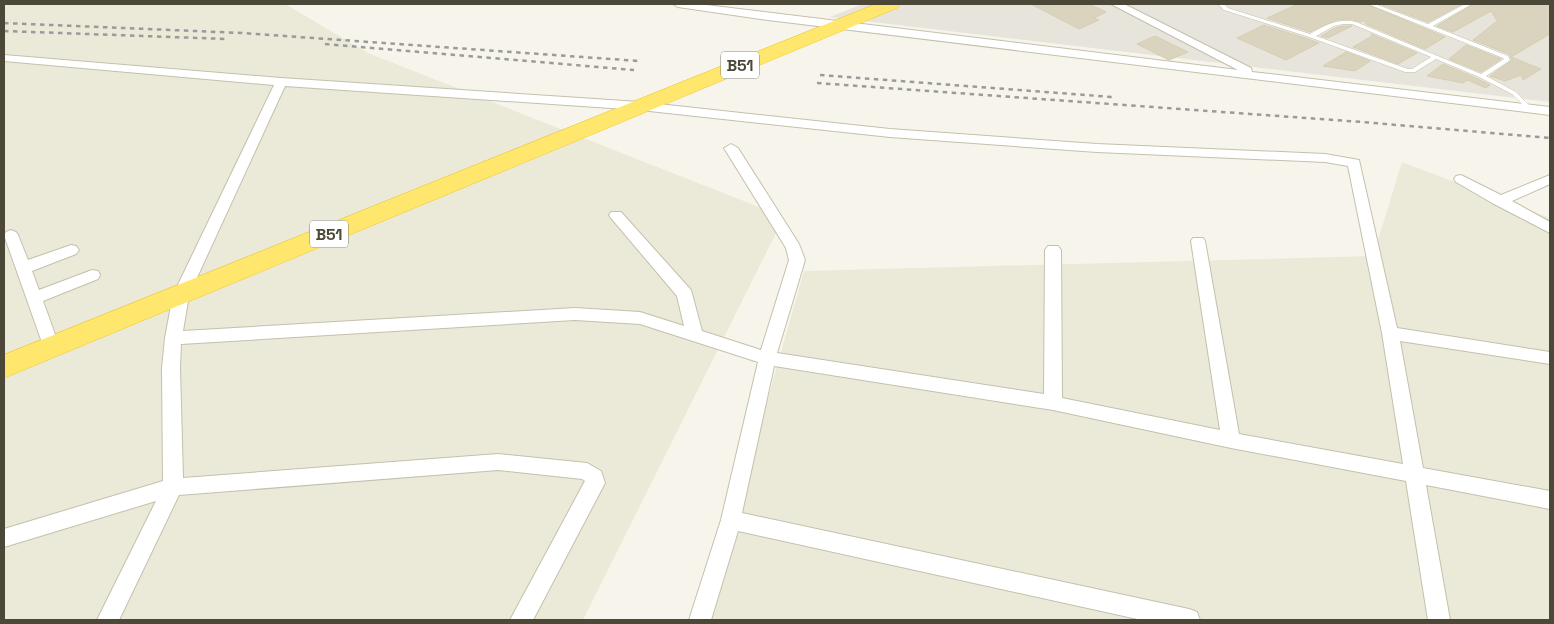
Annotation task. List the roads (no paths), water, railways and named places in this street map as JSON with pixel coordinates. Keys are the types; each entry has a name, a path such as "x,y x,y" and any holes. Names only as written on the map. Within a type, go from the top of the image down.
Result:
{"highway":[{"name":"B51","path":"4,367 890,4"}],"street":[{"path":"678,4 1550,111"},
{"path":"1116,4 1258,76"},
{"path":"4,58 281,82 640,106 890,133 1097,148 1325,158 1354,163 1390,333 1412,474 1439,620"},
{"path":"108,620 173,488 171,368 173,338 180,295 281,82"},
{"path":"700,620 730,520 767,358 797,260 794,248 730,148"},
{"path":"1499,201 1550,178"},
{"path":"1461,179 1550,228"},
{"path":"616,215 685,294 696,336"},
{"path":"11,235 52,348"},
{"path":"1198,241 1231,440"},
{"path":"23,268 72,250"},
{"path":"1053,250 1053,404"},
{"path":"34,298 92,275"},
{"path":"173,338 575,314 640,318 767,358 1053,404 1231,440 1550,500"},
{"path":"1390,333 1550,358"},
{"path":"4,538 173,488 498,462 587,471 594,477 595,483 521,620"},
{"path":"730,520 1189,620"}],"lane":[{"path":"1221,4 1226,9 1311,36 1407,71 1413,71 1435,57"},
{"path":"1371,4 1506,57 1507,60 1481,76"},
{"path":"1429,26 1470,4"},
{"path":"1311,36 1339,21 1346,21 1481,76 1514,93 1529,108"}],"railway":[{"path":"4,23 242,33 639,61"},
{"path":"4,31 227,39"},
{"path":"325,44 634,70"},
{"path":"820,75 1112,97"},
{"path":"817,83 1362,122 1550,138"}]}
